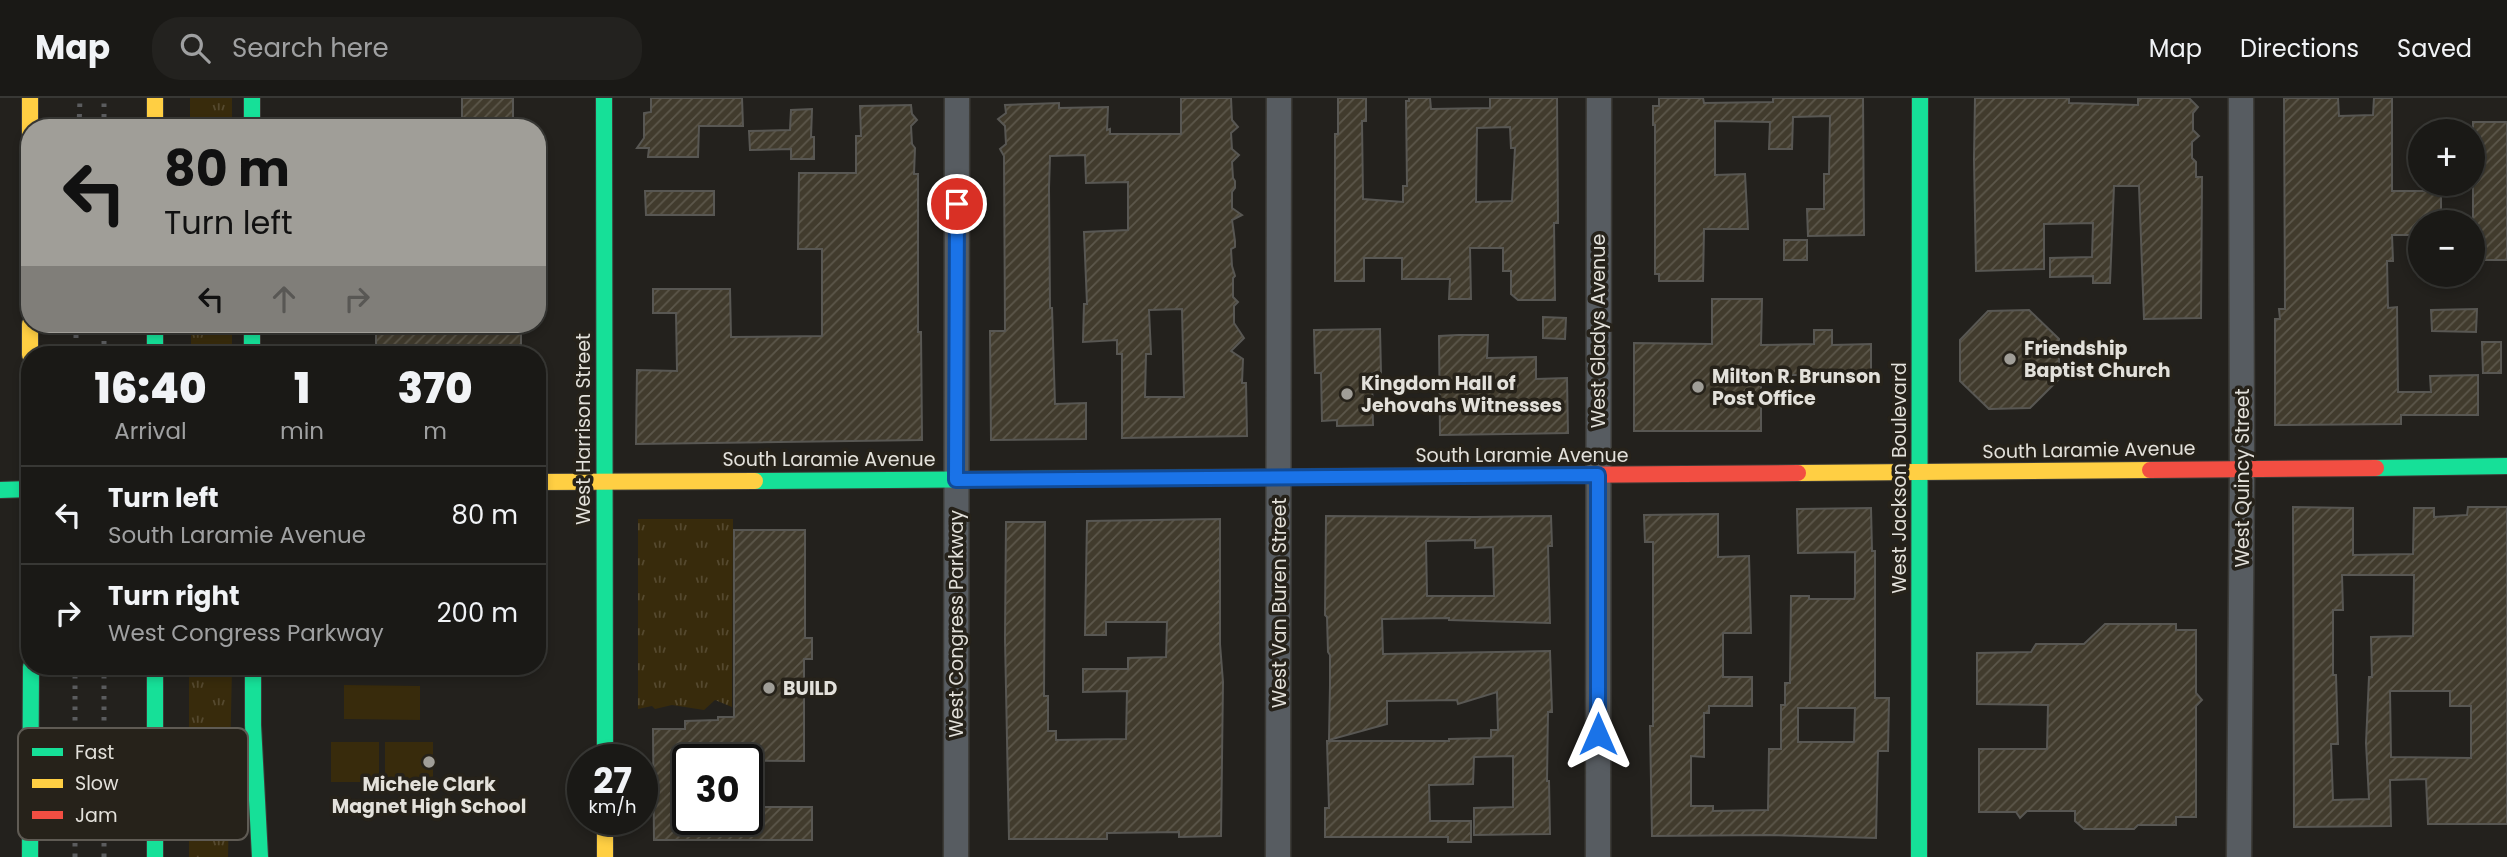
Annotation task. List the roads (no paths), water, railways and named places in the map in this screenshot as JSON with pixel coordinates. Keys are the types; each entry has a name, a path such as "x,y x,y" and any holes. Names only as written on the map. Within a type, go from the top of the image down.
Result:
{"main road":[{"path":"30,98 30,119"},
{"path":"155,98 155,119"},
{"path":"252,98 252,119"},
{"name":"West Harrison Street","path":"604,98 605,744"},
{"name":"West Jackson Boulevard","path":"1919,857 1920,98"},
{"name":"South Laramie Avenue","path":"546,482 1920,473 2507,466"},
{"path":"0,490 21,489"},
{"path":"31,675 31,728"},
{"path":"155,675 155,728"},
{"path":"253,675 260,857"},
{"path":"605,835 605,857"}],"street":[{"name":"West Congress Parkway","path":"956,857 957,98"},
{"name":"West Van Buren Street","path":"1278,857 1279,98"},
{"name":"West Gladys Avenue","path":"1598,857 1599,98"},
{"name":"West Quincy Street","path":"2239,857 2241,98"}],"railway":[{"path":"79,119 80,98"},
{"path":"104,98 104,119"},
{"path":"76,333 76,346"},
{"path":"104,333 104,346"},
{"path":"75,675 75,728"},
{"path":"104,675 104,728"},
{"path":"75,840 75,857"},
{"path":"104,840 104,857"}],"place":[{"name":"Friendship Baptist Church","path":"2010,359"},
{"name":"Milton R. Brunson Post Office","path":"1698,387"},
{"name":"Kingdom Hall of Jehovahs Witnesses","path":"1347,394"},
{"name":"BUILD","path":"769,688"},
{"name":"Michele Clark Magnet High School","path":"429,762"}]}
